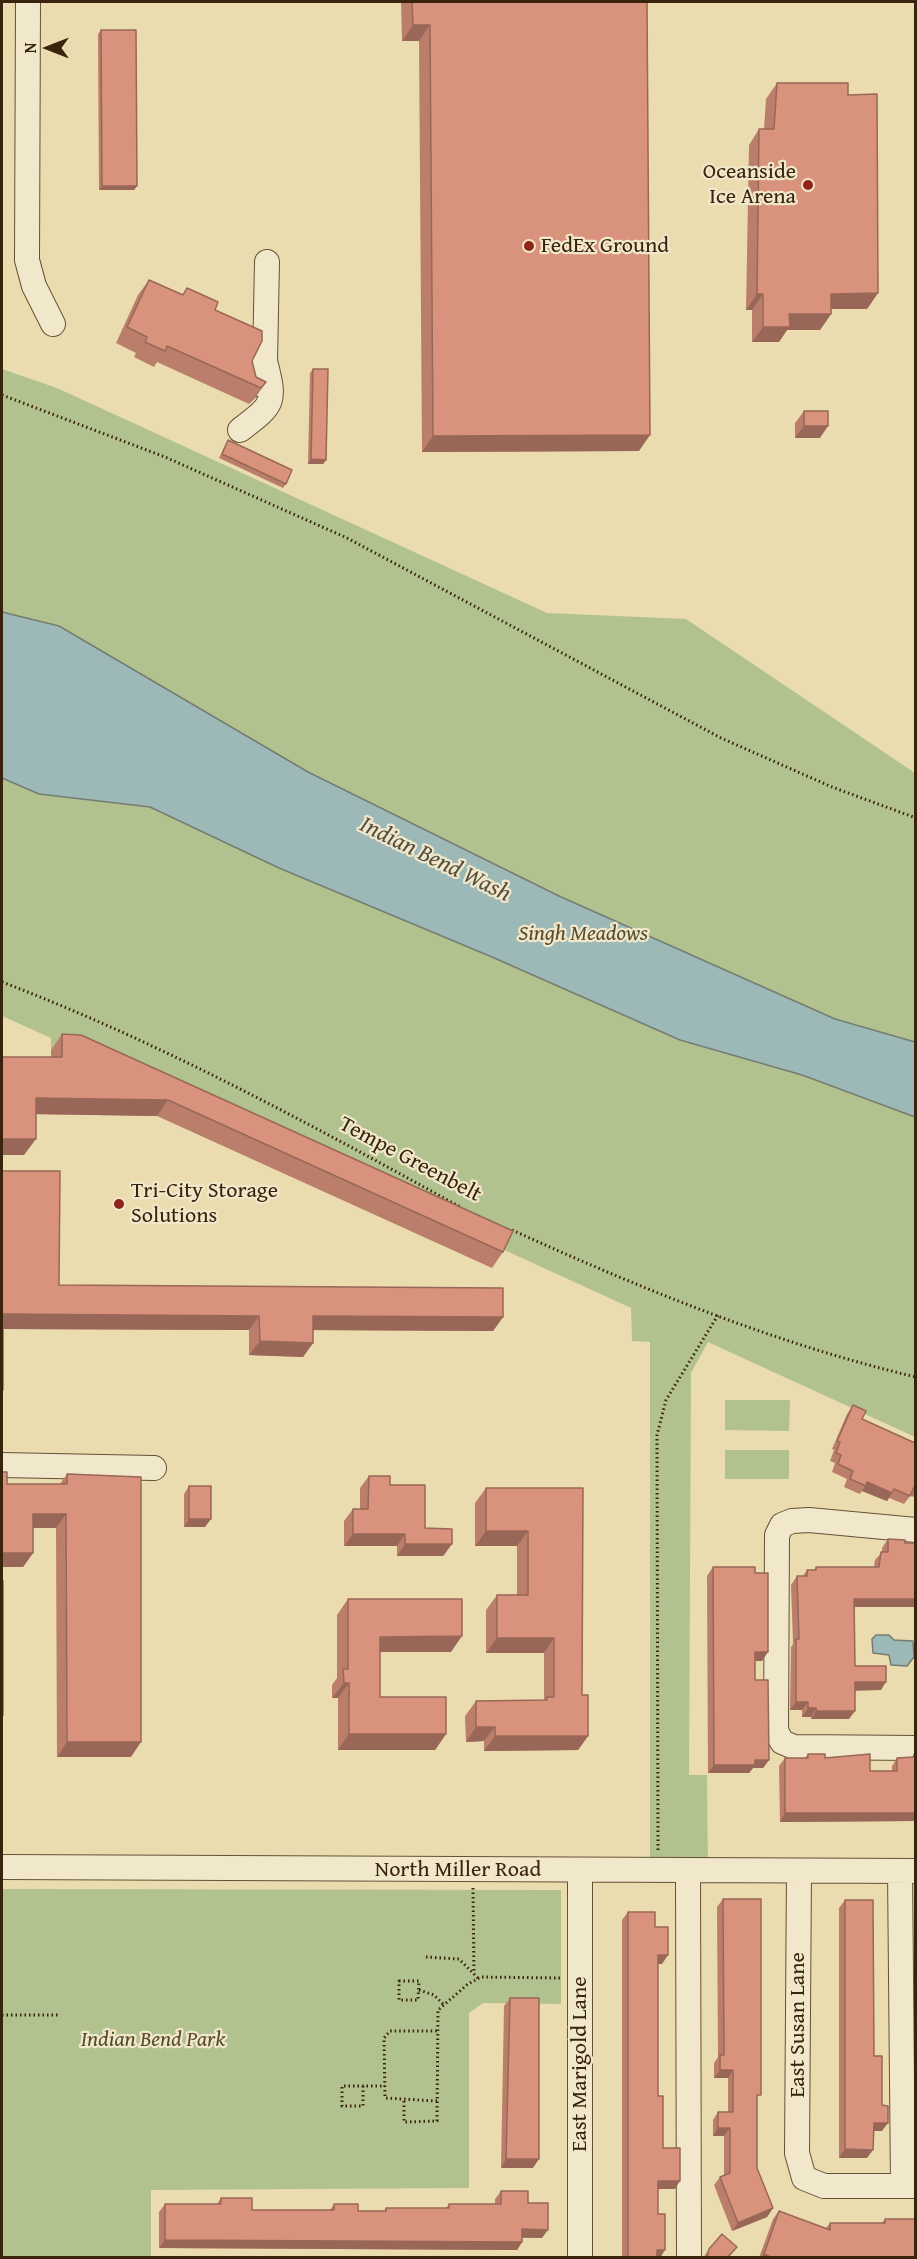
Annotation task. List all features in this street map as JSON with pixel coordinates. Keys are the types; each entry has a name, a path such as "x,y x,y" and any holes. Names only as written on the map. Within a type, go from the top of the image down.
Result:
{"street":[{"path":"28,2 27,260 34,286 53,324"},
{"path":"265,361 238,434 267,409 272,391 265,361 267,262"},
{"path":"2,1465 154,1468"},
{"path":"915,1530 809,1520 792,1521 782,1525 777,1535 776,1719 776,1731 782,1742 794,1748 915,1748"},
{"name":"North Miller Road","path":"2,1867 908,1871"},
{"name":"East Marigold Lane","path":"580,1871 580,2258"},
{"path":"688,1871 689,2258"},
{"name":"East Susan Lane","path":"799,1871 797,2153 804,2178 824,2186 909,2186"},
{"path":"908,1871 909,2186"}],"path":[{"path":"2,395 165,457 347,538 722,738 832,787 915,818"},
{"name":"Tempe Greenbelt","path":"2,982 155,1045 198,1066 464,1209"},
{"path":"505,1227 633,1282 718,1315 811,1347 915,1377"},
{"path":"659,1871 657,1435 666,1400 718,1315"},
{"path":"473,1870 474,1973"},
{"path":"426,1957 459,1959 478,1978"},
{"path":"404,2101 404,2122 437,2121 438,2010 443,2004 478,1978 560,1978"},
{"path":"399,1981 419,1981 418,1990 418,2000 399,2000 399,1981"},
{"path":"418,1990 434,1995 443,2004"},
{"path":"2,2015 59,2015"},
{"path":"437,2031 390,2031 385,2034 387,2100 437,2101"},
{"path":"363,2086 363,2106 342,2106 342,2086 363,2086 385,2086"}],"green space":[{"name":"Singh Meadows","path":"2,369 57,388 547,613 686,619 915,773 915,1437 708,1342 691,1373 689,1775 707,1775 708,1871 650,1871 650,1342 632,1341 631,1308 70,1051 51,1050 51,1038 2,1016"},
{"path":"725,1400 790,1400 789,1431 725,1430"},
{"path":"725,1450 789,1450 789,1479 725,1479"},
{"name":"Indian Bend Park","path":"2,1889 561,1890 561,2004 483,2003 469,2013 469,2188 151,2190 151,2257 2,2258"}],"water":[{"name":"Indian Bend Wash","path":"2,612 59,626 308,772 559,896 835,1019 915,1042 915,1117 802,1075 680,1040 492,957 279,868 150,807 39,794 2,778"},
{"path":"876,1635 889,1635 894,1640 913,1641 914,1657 907,1666 891,1665 889,1655 873,1653 872,1639"}],"building":[{"name":"FedEx Ground","path":"412,2 647,2 650,435 433,436 430,25 413,25"},
{"path":"101,30 136,30 137,186 102,186"},
{"name":"Oceanside Ice Arena","path":"777,83 848,83 848,95 877,94 878,293 831,294 831,314 789,314 790,327 763,327 763,294 757,294 759,129 774,129"},
{"path":"149,280 183,295 187,288 196,292 218,302 215,310 262,331 262,341 252,361 256,377 266,382 261,388 167,346 165,351 145,342 147,337 127,327"},
{"path":"313,369 328,369 326,460 311,459"},
{"path":"804,411 828,411 828,426 804,426"},
{"path":"228,440 292,470 286,484 222,454"},
{"path":"62,1034 81,1035 513,1231 503,1252 168,1100 36,1098 36,1139 2,1139 2,1057 62,1057"},
{"path":"2,1171 60,1171 59,1285 503,1288 503,1317 313,1316 313,1343 260,1341 259,1316 3,1314 2,1390"},
{"path":"853,1405 866,1411 862,1419 915,1443 915,1487 910,1496 894,1489 892,1493 867,1482 866,1486 850,1479 853,1471 838,1464 841,1455 836,1453 840,1442 837,1441"},
{"path":"2,1472 7,1472 7,1484 67,1484 67,1474 141,1477 141,1742 67,1742 66,1514 33,1514 33,1553 2,1553"},
{"path":"369,1476 390,1476 390,1485 425,1485 425,1528 452,1529 452,1544 405,1544 405,1534 353,1534 353,1509 368,1509"},
{"path":"189,1486 211,1486 211,1519 189,1519"},
{"path":"486,1488 583,1488 582,1695 588,1695 588,1736 495,1736 495,1727 476,1727 476,1701 547,1700 547,1697 554,1697 554,1638 497,1638 497,1595 528,1595 528,1531 486,1531"},
{"path":"888,1539 915,1543 915,1599 854,1599 855,1666 886,1666 886,1682 855,1682 855,1711 816,1711 816,1708 808,1708 808,1702 796,1702 796,1639 799,1639 797,1576 807,1576 807,1570 816,1570 816,1567 879,1567 881,1552 888,1552"},
{"path":"713,1567 755,1567 755,1573 768,1573 768,1652 755,1652 755,1680 768,1680 769,1760 755,1760 755,1765 714,1765"},
{"path":"3,1581 3,1715 2,1715"},
{"path":"348,1599 462,1599 462,1636 380,1637 380,1697 446,1697 446,1734 349,1734 349,1683 344,1683 343,1669 348,1669"},
{"path":"808,1754 825,1754 825,1758 870,1754 870,1771 897,1771 897,1758 914,1757 915,1754 915,1813 785,1813 785,1758 808,1758"},
{"path":"723,1899 761,1899 761,2095 757,2095 757,2168 773,2208 738,2223 720,2177 730,2173 730,2128 718,2128 718,2112 733,2112 733,2070 720,2070 720,2055 724,2055"},
{"path":"845,1900 873,1900 874,2056 882,2056 882,2105 888,2106 888,2123 874,2123 873,2150 845,2149"},
{"path":"628,1912 655,1912 655,1927 668,1927 668,1955 658,1955 658,2096 663,2096 663,2148 680,2148 680,2181 658,2181 658,2214 665,2214 665,2250 657,2250 657,2258 628,2258"},
{"path":"510,1998 539,1998 539,2159 506,2159"},
{"path":"501,2191 528,2191 528,2203 548,2203 548,2230 522,2229 522,2242 165,2240 165,2204 221,2204 221,2198 252,2198 252,2210 334,2210 334,2204 358,2204 358,2211 386,2211 386,2208 449,2208 449,2204 501,2204"},
{"path":"779,2211 830,2230 830,2223 885,2223 885,2219 915,2219 915,2257 773,2258 764,2254"},
{"path":"722,2234 737,2247 727,2258 707,2258 709,2249"}],"place":[{"name":"Oceanside Ice Arena","path":"808,185"},
{"name":"FedEx Ground","path":"529,246"},
{"name":"Tri-City Storage Solutions","path":"119,1204"}]}
